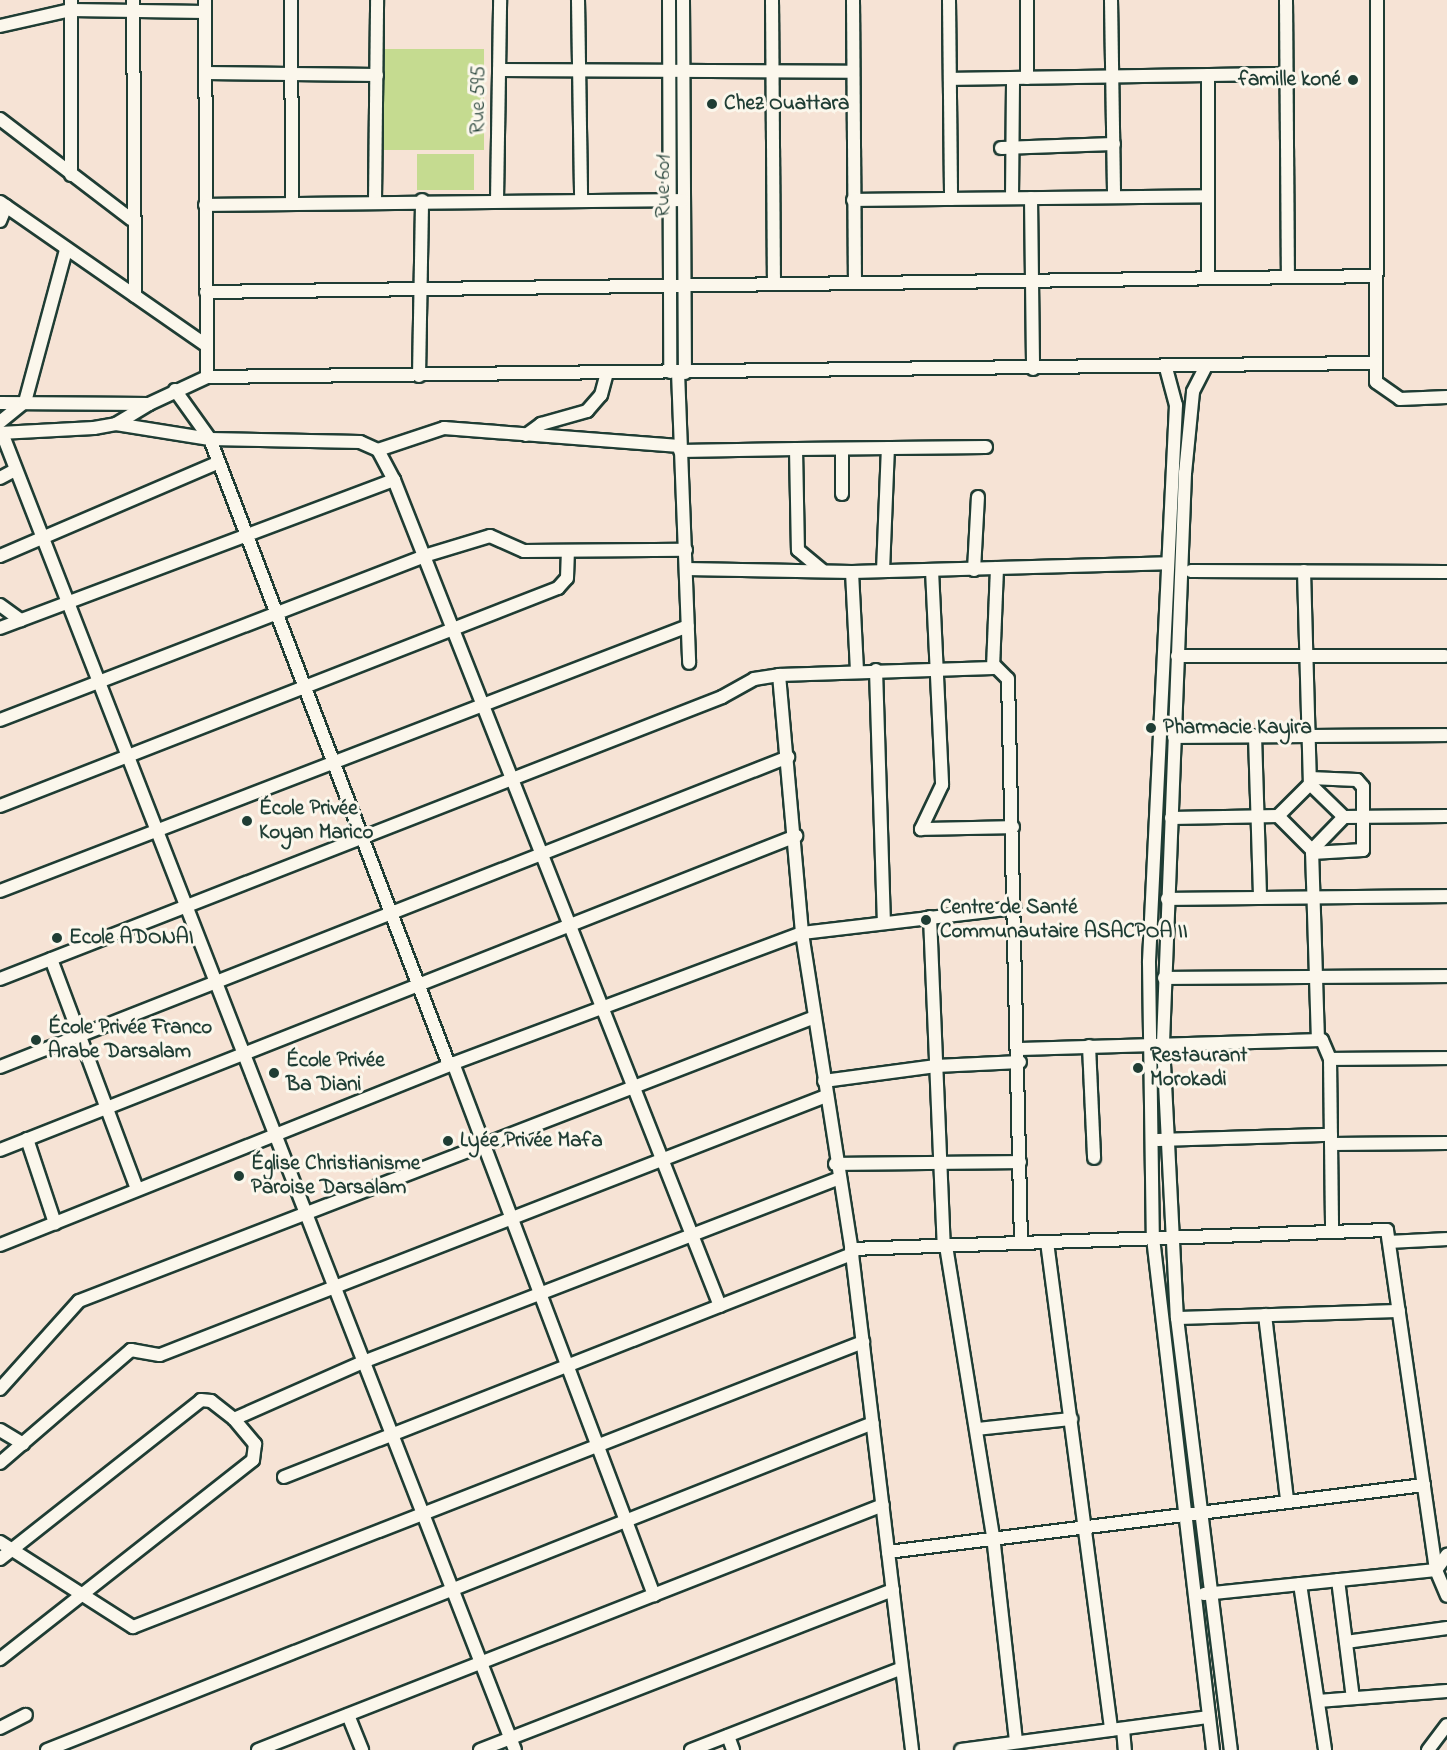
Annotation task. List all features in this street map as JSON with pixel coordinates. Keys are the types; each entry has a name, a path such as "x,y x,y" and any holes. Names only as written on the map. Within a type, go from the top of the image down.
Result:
{"street":[{"path":"291,0 292,202"},
{"path":"375,201 377,0"},
{"name":"Rue 595","path":"497,200 501,0"},
{"path":"578,0 581,200"},
{"name":"Rue 601","path":"669,0 670,285 677,372"},
{"name":"Rue 601","path":"677,372 684,285 683,0"},
{"path":"772,0 774,284"},
{"path":"853,0 855,283"},
{"path":"949,0 951,199"},
{"path":"1027,0 1027,78"},
{"path":"1111,0 1114,76 1114,196"},
{"path":"1286,0 1288,277"},
{"path":"1377,0 1376,382 1384,392 1400,399 1447,397"},
{"path":"71,5 71,175"},
{"path":"0,26 71,5 205,6 207,377"},
{"path":"133,5 131,219 135,296"},
{"path":"499,70 852,72"},
{"path":"206,73 377,75"},
{"path":"950,79 1286,74"},
{"path":"1208,75 1208,278"},
{"path":"1012,198 1008,148 1013,78"},
{"path":"0,119 131,219"},
{"path":"1008,148 1114,144"},
{"path":"854,200 1208,196"},
{"path":"1031,198 1033,369"},
{"path":"205,205 422,200 684,200"},
{"path":"419,376 422,200"},
{"path":"0,221 3,204 66,250 206,345"},
{"path":"1,429 25,402 66,250"},
{"path":"206,292 1376,276"},
{"path":"1,429 70,432 116,423 175,390 207,377 1166,368 1376,363"},
{"path":"1206,366 1193,393 1185,473 1163,1044 1170,1238 1177,1318 1231,1750"},
{"path":"1166,368 1176,405 1147,1044 1149,1140 1153,1238 1214,1750"},
{"path":"677,372 687,569 689,663"},
{"path":"526,435 541,423 587,411 601,395 606,373"},
{"path":"175,390 210,439 390,913 484,1146 654,1595"},
{"path":"0,403 149,404"},
{"path":"116,423 210,439 360,442 378,450 394,480 720,1306"},
{"path":"378,450 444,428 680,449 986,447"},
{"path":"1,429 40,536 512,1744"},
{"path":"842,448 842,494"},
{"path":"883,572 888,448"},
{"path":"796,449 798,550 823,571"},
{"path":"0,556 40,536 219,462"},
{"path":"0,478 15,470"},
{"path":"0,628 394,480"},
{"path":"974,570 978,497"},
{"path":"0,720 97,680 424,556 490,536 524,551 686,550"},
{"path":"0,806 126,754 558,588 567,578 568,551"},
{"path":"687,569 883,572 1168,562"},
{"path":"996,568 995,666 1008,679 1020,1049 1021,1243"},
{"path":"932,570 942,785 921,829 1013,827"},
{"path":"1191,571 1447,572"},
{"path":"1304,571 1310,781 1344,817 1447,816"},
{"path":"852,572 857,671"},
{"path":"0,605 21,620"},
{"path":"0,891 688,626"},
{"path":"1177,656 1445,656"},
{"path":"0,979 722,697 754,679 779,675 995,666"},
{"path":"876,670 884,922"},
{"path":"779,675 796,836 802,933 837,1179 852,1252 912,1750"},
{"path":"1174,737 1446,735"},
{"path":"1255,736 1260,898"},
{"path":"0,1067 788,757"},
{"path":"1171,818 1278,816 1310,781 1359,781 1364,817 1363,850 1312,851"},
{"path":"1278,816 1312,851 1318,1037 1330,1059 1332,1232"},
{"path":"1312,851 1344,817"},
{"path":"0,1150 796,836"},
{"path":"1167,899 1447,896"},
{"path":"0,1245 451,1064 802,933 1016,908"},
{"path":"930,917 945,1246 993,1536 1008,1746"},
{"path":"51,958 137,1189"},
{"path":"1164,978 1447,976"},
{"path":"0,1389 79,1301 815,1017"},
{"path":"1020,1049 1318,1037"},
{"path":"1089,1046 1094,1158"},
{"path":"1330,1059 1447,1058"},
{"path":"824,1081 936,1066 1020,1062"},
{"path":"0,1463 131,1350 160,1355 826,1096"},
{"path":"27,1139 55,1223"},
{"path":"1149,1140 1331,1140 1447,1143"},
{"path":"835,1164 1020,1162"},
{"path":"234,1419 363,1362 837,1179"},
{"path":"284,1477 852,1252 945,1246 1387,1230 1436,1570 1447,1596"},
{"path":"1389,1242 1447,1239"},
{"path":"1047,1242 1085,1525 1117,1729 1125,1750"},
{"path":"1177,1318 1399,1311"},
{"path":"1265,1315 1287,1500"},
{"path":"0,1542 133,1627 598,1448 863,1342"},
{"path":"0,1559 201,1400 211,1401 234,1419 255,1444 253,1460 0,1659"},
{"path":"977,1429 1071,1419"},
{"path":"46,1750 873,1423"},
{"path":"0,1430 22,1444"},
{"path":"888,1552 993,1536 1424,1485"},
{"path":"258,1750 883,1505"},
{"path":"1195,1595 1436,1570 1447,1555"},
{"path":"1338,1580 1353,1698"},
{"path":"1300,1584 1325,1750"},
{"path":"480,1750 512,1744 893,1590"},
{"path":"1346,1642 1447,1628"},
{"path":"691,1750 902,1668"},
{"path":"1318,1701 1447,1691"},
{"path":"0,1728 26,1715"},
{"path":"348,1715 362,1750"},
{"path":"961,1750 1008,1746 1209,1717"},
{"path":"1428,1750 1447,1725"},
{"path":"728,1736 733,1750"}],"green space":[{"path":"384,49 484,49 484,150 384,150"},
{"path":"417,154 474,154 474,190 417,190"}],"place":[{"name":"famille koné","path":"1353,80"},
{"name":"Chez Ouattara","path":"712,104"},
{"name":"Pharmacie Kayira","path":"1151,728"},
{"name":"École Privée Koyan Marico","path":"247,821"},
{"name":"Centre de Santé Communautaire ASACPOA II","path":"926,920"},
{"name":"Ecole ADONAI","path":"57,938"},
{"name":"École Privée Franco Arabe Darsalam","path":"36,1040"},
{"name":"Restaurant Morokadi","path":"1138,1068"},
{"name":"École Privée Ba Diani","path":"274,1073"},
{"name":"Lyée Privée Mafa","path":"448,1141"},
{"name":"Église Christianisme Paroise Darsalam","path":"239,1176"}]}
